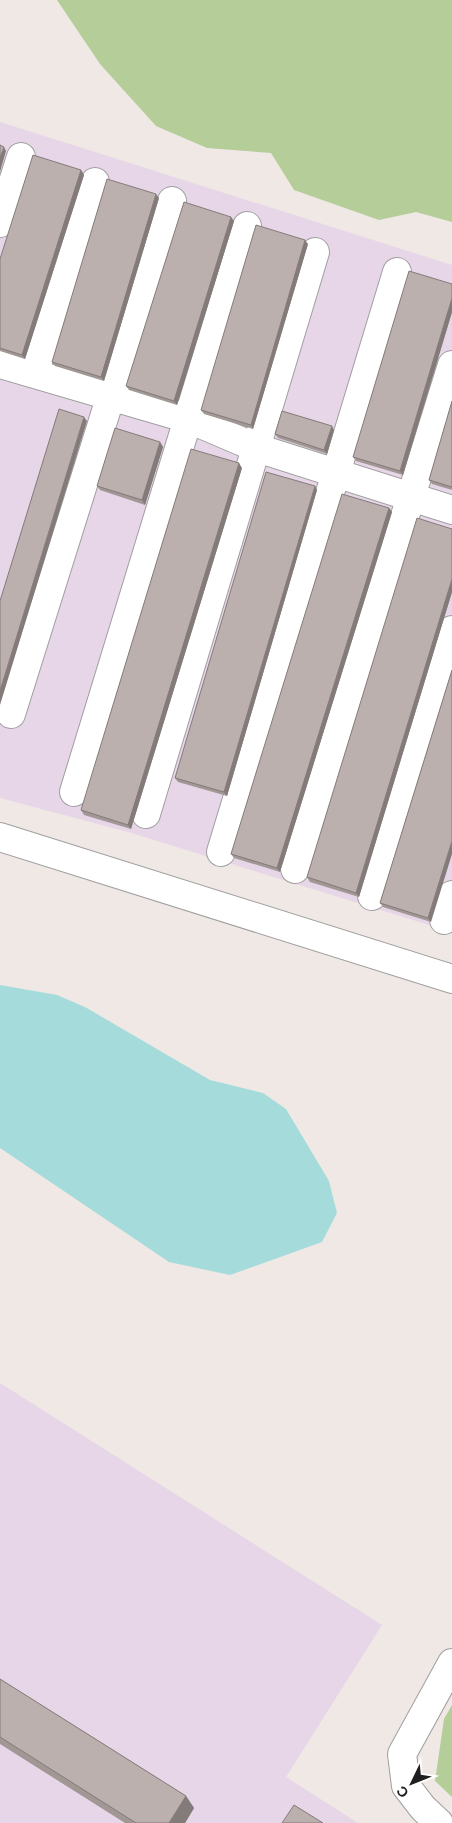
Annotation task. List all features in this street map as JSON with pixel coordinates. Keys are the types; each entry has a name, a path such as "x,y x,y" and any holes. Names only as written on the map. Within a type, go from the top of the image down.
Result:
{"lane":[{"path":"0,223 21,157"},
{"path":"34,374 95,182"},
{"path":"11,714 172,201"},
{"path":"74,792 247,226"},
{"path":"146,814 315,252"},
{"path":"221,852 334,473 397,272"},
{"path":"0,364 189,418 257,448 452,510"},
{"path":"295,869 452,365"},
{"path":"372,896 452,630"},
{"path":"0,837 452,979"},
{"path":"439,1823 423,1808 406,1786 402,1754 452,1663"}],"shaded area":[{"path":"0,122 452,265 452,932 128,832 0,798"},
{"path":"0,1383 382,1625 286,1777 358,1823 0,1823"}],"green space":[{"path":"57,0 452,0 452,222 416,212 379,220 294,190 271,153 207,148 156,126 100,64"},
{"path":"452,1705 452,1797 435,1781 444,1719"}],"water":[{"path":"0,985 57,995 85,1007 210,1080 263,1093 286,1109 329,1181 337,1213 322,1242 230,1275 169,1262 0,1148"}],"building":[{"path":"0,145 4,147 0,158"},
{"path":"33,155 81,170 22,355 0,348 0,259"},
{"path":"107,179 156,194 101,377 52,362"},
{"path":"184,202 231,217 174,401 126,386"},
{"path":"256,225 305,240 251,425 201,410"},
{"path":"409,271 452,284 452,298 400,471 353,457"},
{"path":"452,401 452,487 429,480"},
{"path":"59,409 84,417 0,691 0,601"},
{"path":"282,411 332,426 324,450 275,434"},
{"path":"115,428 160,442 142,500 97,486"},
{"path":"191,449 239,463 128,825 81,810"},
{"path":"266,472 315,486 224,792 175,778"},
{"path":"342,494 389,508 277,868 231,854"},
{"path":"417,518 452,529 452,579 356,893 307,877"},
{"path":"452,670 452,841 428,918 380,903"},
{"path":"0,1679 186,1796 169,1823 136,1823 0,1737"},
{"path":"294,1805 323,1823 282,1823"}]}
